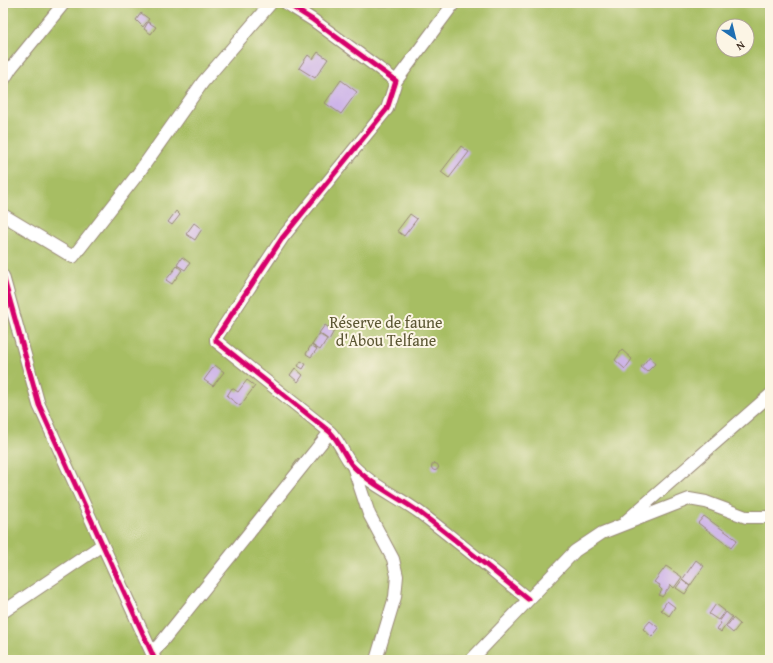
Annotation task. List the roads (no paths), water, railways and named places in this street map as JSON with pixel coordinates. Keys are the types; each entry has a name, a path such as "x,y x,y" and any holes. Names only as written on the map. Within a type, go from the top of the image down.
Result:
{"street":[{"path":"3,81 11,68 64,3"},
{"path":"3,215 73,257 137,175 203,82 271,3"},
{"path":"286,3 313,20 396,81"},
{"path":"376,660 395,597 397,576 393,559 369,514 352,465 341,448 338,440 330,432 220,345 216,338 283,237 387,109 396,81 454,3"},
{"path":"3,276 39,405 154,657 330,432"},
{"path":"619,527 770,395"},
{"path":"352,465 370,480 418,512 528,600"},
{"path":"471,660 575,551 602,533 689,499 706,502 746,517 770,517"},
{"path":"3,612 102,545"}],"park label":[{"name":"Réserve de faune d'Abou Telfane","path":"386,331"}]}
